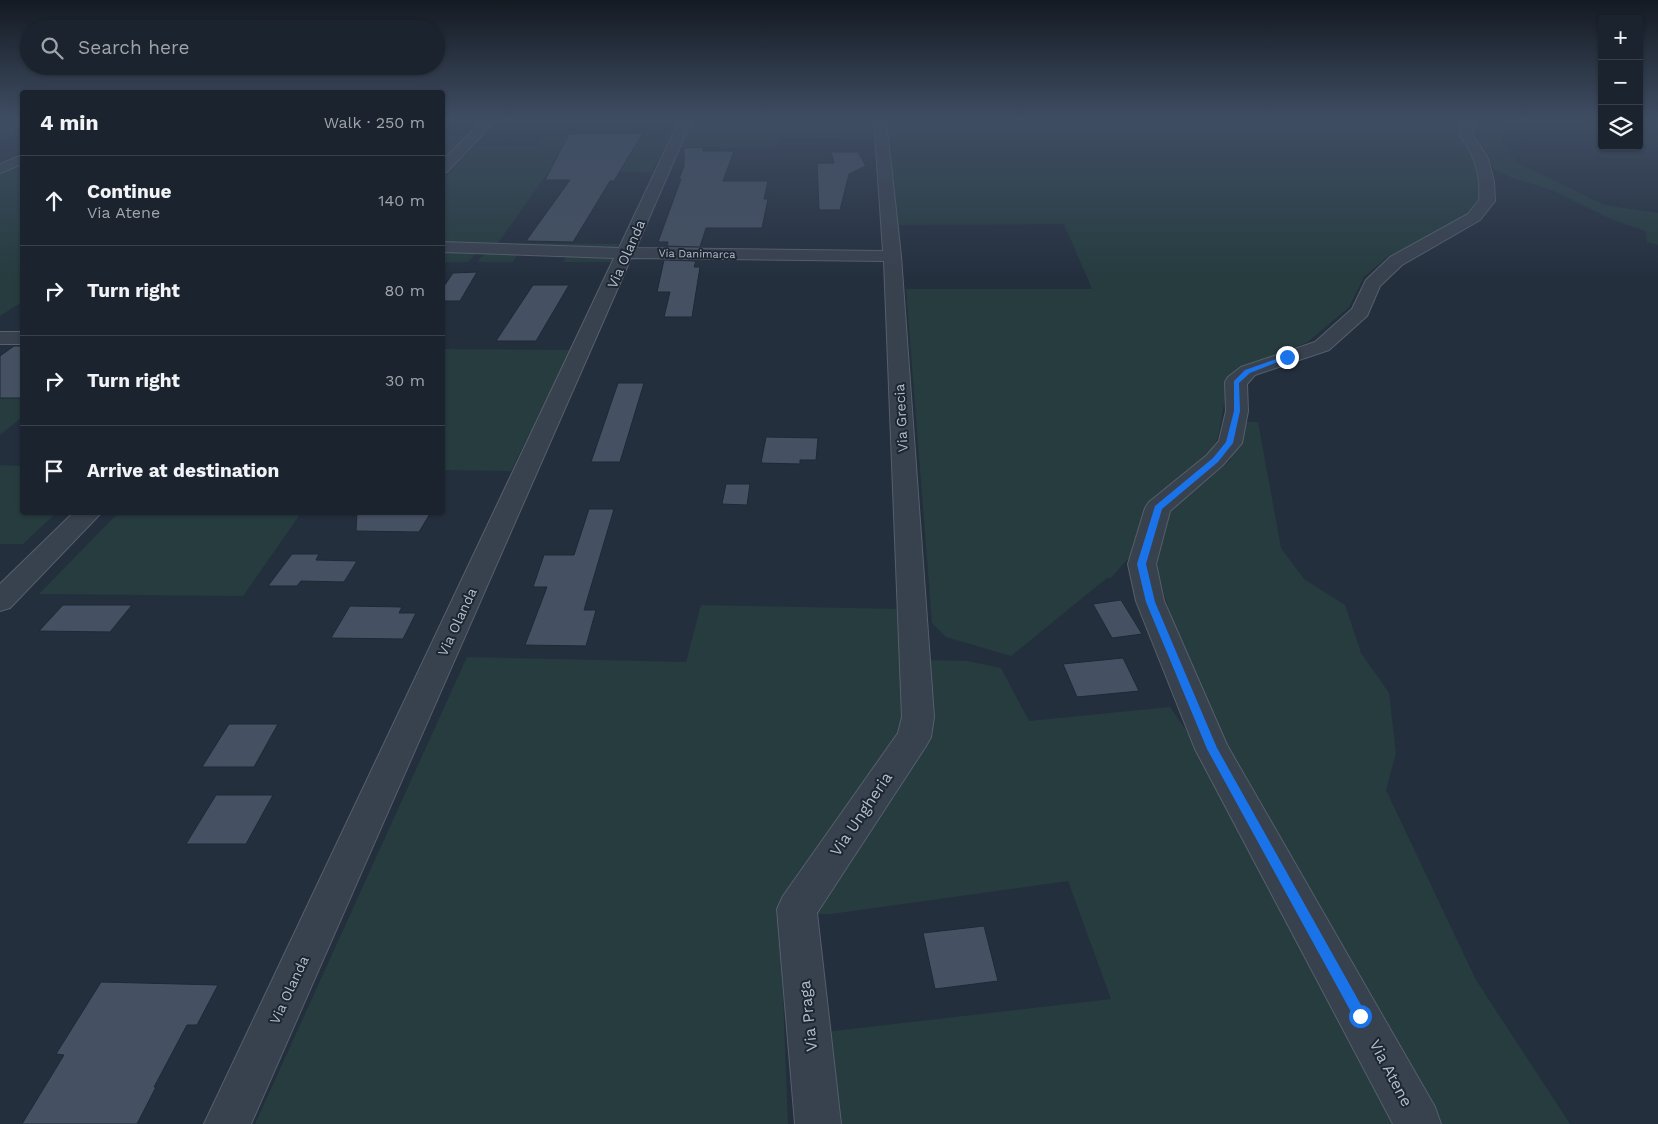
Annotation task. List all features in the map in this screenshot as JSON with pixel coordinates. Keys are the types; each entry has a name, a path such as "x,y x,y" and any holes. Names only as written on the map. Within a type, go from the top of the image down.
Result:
{"street":[{"name":"Via Olanda","path":"227,1124 663,171"},
{"name":"Via Grecia","path":"885,171 892,256 918,717"},
{"name":"Via Atene","path":"1418,1124 1212,749 1150,602 1142,564 1158,508 1215,460 1230,443 1237,411 1236,382 1248,371 1322,346 1360,312 1372,284 1396,261 1474,217 1487,201 1486,171"},
{"name":"Via Danimarca","path":"445,247 626,253 892,256"},
{"path":"0,338 20,338"},
{"path":"0,601 86,515"},
{"name":"Via Ungheria","path":"797,909 914,737 918,717"},
{"name":"Via Praga","path":"797,909 818,1124"}],"green space":[{"path":"20,171 20,303 0,316 0,172"},
{"path":"450,171 549,171 498,243 619,244 616,248 445,245 445,177"},
{"path":"892,171 1479,171 1479,198 1467,215 1387,257 1364,277 1349,307 1308,342 1242,369 1226,393 1218,438 1209,454 1153,498 1145,508 1134,552 1111,578 1107,578 1011,656 946,637 932,623 906,289 1092,289 1064,224 898,225"},
{"path":"1499,171 1535,171 1605,205 1658,213 1658,245 1647,242 1646,231 1613,220 1554,191 1510,177"},
{"path":"445,249 475,252 476,254 467,262 445,262"},
{"path":"486,253 517,254 513,262 478,262"},
{"path":"567,255 614,257 612,262 563,262"},
{"path":"445,349 570,350 511,471 445,470"},
{"path":"0,398 20,398 20,419 0,435"},
{"path":"1245,422 1258,422 1281,548 1304,579 1345,605 1361,653 1389,693 1396,753 1386,790 1476,980 1570,1124 1429,1124 1222,749 1177,635 1155,565 1165,514 1230,461"},
{"path":"0,465 20,466 20,515 54,515 23,544 0,544"},
{"path":"116,515 300,515 243,596 39,594"},
{"path":"701,605 902,609 908,712 902,737 780,918 788,1124 255,1124 467,657 686,662"},
{"path":"924,660 967,661 1001,668 1029,721 1170,707 1206,759 1399,1124 835,1124 825,1032 1111,999 1068,881 831,914 814,914 924,745"}],"building":[{"path":"549,171 620,171 614,181 610,181 573,242 526,241 570,180 545,180"},
{"path":"682,171 727,171 723,181 768,181 764,199 768,199 762,228 706,228 700,247 667,246 668,242 658,242 681,179 679,179"},
{"path":"817,171 854,171 849,174 840,210 819,210"},
{"path":"664,260 696,261 694,267 700,267 692,317 664,317 670,292 657,292"},
{"path":"477,272 460,301 445,301 445,285 453,273"},
{"path":"533,285 569,285 536,341 496,341"},
{"path":"14,346 20,346 20,398 0,398 0,356"},
{"path":"618,383 644,383 620,462 591,462"},
{"path":"766,437 818,438 816,460 800,460 800,464 761,463"},
{"path":"726,484 750,484 747,505 722,504"},
{"path":"589,509 614,509 584,610 596,610 586,646 525,645 547,587 533,587 544,555 574,555"},
{"path":"357,515 429,515 419,532 356,531"},
{"path":"292,554 319,554 316,560 357,561 344,582 301,581 297,586 268,586"},
{"path":"1121,600 1142,634 1112,638 1093,604"},
{"path":"63,605 132,605 110,632 39,631"},
{"path":"350,606 402,607 399,613 416,613 403,639 331,638"},
{"path":"1123,658 1139,691 1077,697 1063,664"},
{"path":"229,724 278,724 254,767 202,767"},
{"path":"216,795 273,795 246,844 186,844"},
{"path":"984,926 998,981 935,989 923,933"},
{"path":"101,982 218,985 197,1025 187,1025 154,1087 156,1087 137,1124 22,1124 64,1055 56,1054"}],"route":[{"path":"1287,357 1248,371 1236,382 1237,411 1230,443 1215,460 1158,508 1142,564 1150,602 1212,749 1360,1016"}]}
